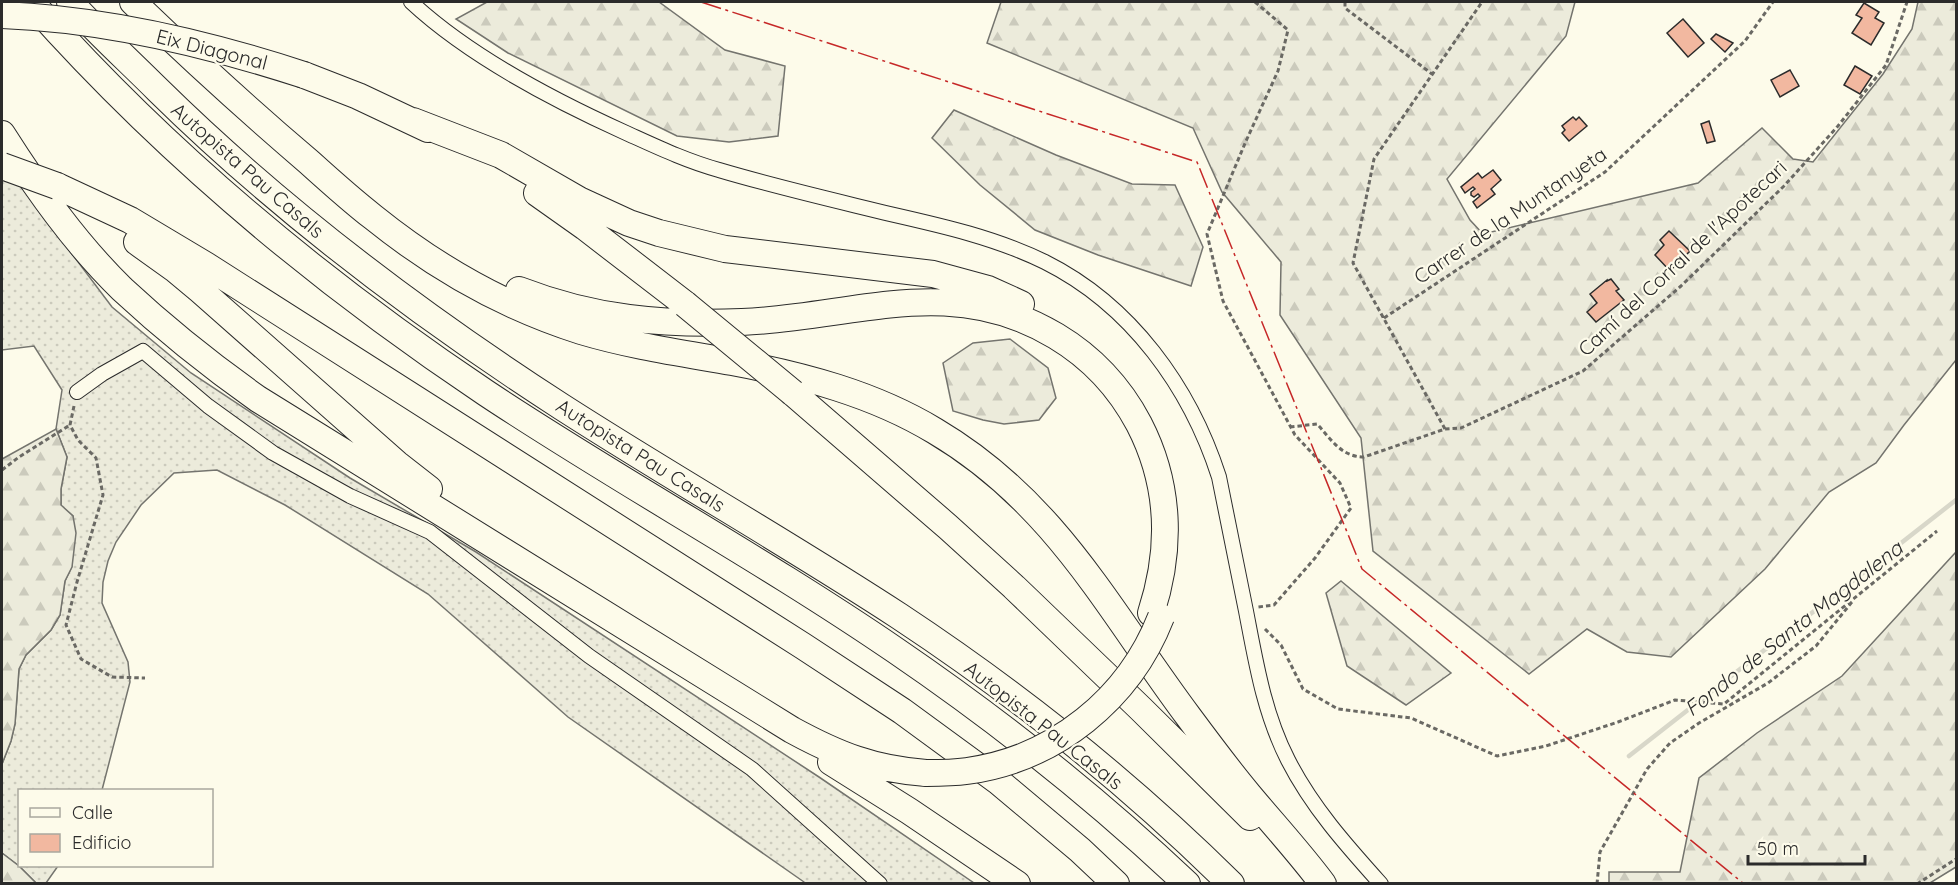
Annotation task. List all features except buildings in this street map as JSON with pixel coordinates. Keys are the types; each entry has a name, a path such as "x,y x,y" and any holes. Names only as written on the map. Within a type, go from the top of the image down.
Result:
{"highway":[{"name":"Autopista Pau Casals","path":"31,2 68,42 229,197 354,299 485,392 816,599 950,688 1086,793 1187,884"},
{"name":"Autopista Pau Casals","path":"70,2 193,124 305,223 368,272 508,371 902,618 1044,721 1096,763 1159,817 1231,884"},
{"path":"133,2 248,110 373,218 434,261 492,295 552,321 615,340 735,363 846,391 903,414 935,430 996,473 1056,533 1101,592 1197,729 1322,884"},
{"name":"Eix Diagonal","path":"2,15 71,21 149,33 243,55 304,75 413,121"},
{"path":"248,110 310,154 387,216 437,250 496,281 575,309 663,322 743,322 874,305 938,302 971,304 994,309 1046,330 1086,358 1120,394 1146,439 1156,463 1162,491 1166,543 1156,615"},
{"path":"413,121 477,156 585,227 685,304 793,393 913,496 1014,588 1125,694 1245,814 1269,833 1306,874 1322,884"},
{"path":"2,134 53,209 78,241 121,287 208,364 258,399 688,667 792,730 839,754 867,764 899,771 994,755 1029,742 1062,725 1091,702 1120,671 1156,615 1173,573 1176,544 1174,498 1166,460 1156,436 1128,388 1111,367 1072,334 1009,298 961,281 897,268 725,249 659,233 629,223 579,200 501,155 413,121"},
{"path":"2,166 57,186 138,225 207,266 892,704 999,782 1080,850 1116,884"},
{"path":"86,200 108,224 176,270 397,464 457,510 720,675 822,734 870,754 925,768"},
{"path":"688,667 782,732 909,811 1017,884"},
{"path":"1245,814 1263,838 1305,884"}],"street":[{"path":"411,2 470,47 531,85 591,117 654,146 716,169 784,189 963,231 1044,261 1083,285 1125,319 1149,345 1173,377 1208,443 1219,477 1261,691 1287,759 1337,835 1381,884"},
{"path":"77,392 102,374 143,351 208,406 273,453 350,496 430,532 589,656 752,769 880,884"}],"path":[{"path":"1246,610 1274,605 1315,558 1351,508 1340,483 1290,427 1223,301 1207,234 1278,71 1288,30 1256,2"},
{"path":"1345,2 1345,8 1432,74"},
{"path":"1445,429 1353,262 1374,159 1482,2"},
{"name":"Carrer de la Muntanyeta","path":"1384,318 1605,172 1745,41 1773,2"},
{"name":"Camí del Corral de l'Apotecari","path":"1290,427 1317,424 1340,449 1353,457 1364,457 1445,429 1461,428 1583,371 1681,286 1784,186 1838,126 1886,65 1907,2"},
{"path":"77,392 70,425 78,440 96,458 104,495 66,625 81,658 112,677 145,678"},
{"path":"2,470 70,425"},
{"path":"1597,884 1600,852 1647,769 1670,743 1699,723 1768,683 1816,646 1854,599 1937,531"},
{"path":"1246,610 1281,645 1303,689 1338,709 1411,718 1497,756 1546,746 1675,700 1724,704 1930,537"},
{"path":"1917,884 1956,859"}],"green space":[{"path":"487,2 659,2 725,50 785,66 778,136 729,142 677,136 508,53 456,19"},
{"path":"1001,2 1575,2 1566,36 1447,179 1470,220 1483,234 1698,183 1762,128 1793,159 1813,162 1883,74 1912,29 1918,2 1956,2 1956,360 1876,463 1829,492 1765,569 1671,657 1627,652 1587,629 1529,674 1373,551 1361,438 1280,315 1281,262 1222,192 1193,128 987,43"},
{"path":"954,110 1056,155 1132,184 1175,185 1203,247 1191,286 1098,255 1035,230 980,185 932,138"},
{"path":"2,161 112,307 191,373 350,478 476,552 819,777 974,883 807,884 568,717 428,594 285,505 217,470 174,473 141,505 116,542 103,582 102,603 128,662 130,682 102,789 18,789 18,865 2,853 2,764 15,724 19,669 26,655 51,630 60,615 65,581 72,566 73,516 61,506 61,489 67,457 56,429 62,390 34,346 2,350"},
{"path":"1010,339 1048,368 1056,398 1039,420 1004,424 953,411 943,363 973,343"},
{"path":"56,429 67,457 61,489 61,505 73,516 76,533 72,567 65,581 60,615 51,630 26,655 19,669 15,724 2,764 2,459"},
{"path":"1956,552 1956,867 1930,883 1609,883 1609,872 1680,872 1699,778 1757,733 1842,676"},
{"path":"1341,581 1451,673 1406,705 1347,666 1326,593"},
{"path":"2,853 36,883 2,883"},
{"path":"20,867 57,867 46,883 36,883"}],"waterway":[{"name":"Fondo de Santa Magdalena","path":"1629,756 1956,500"}],"power":[{"path":"701,2 1197,162 1362,569 1744,884"}]}
